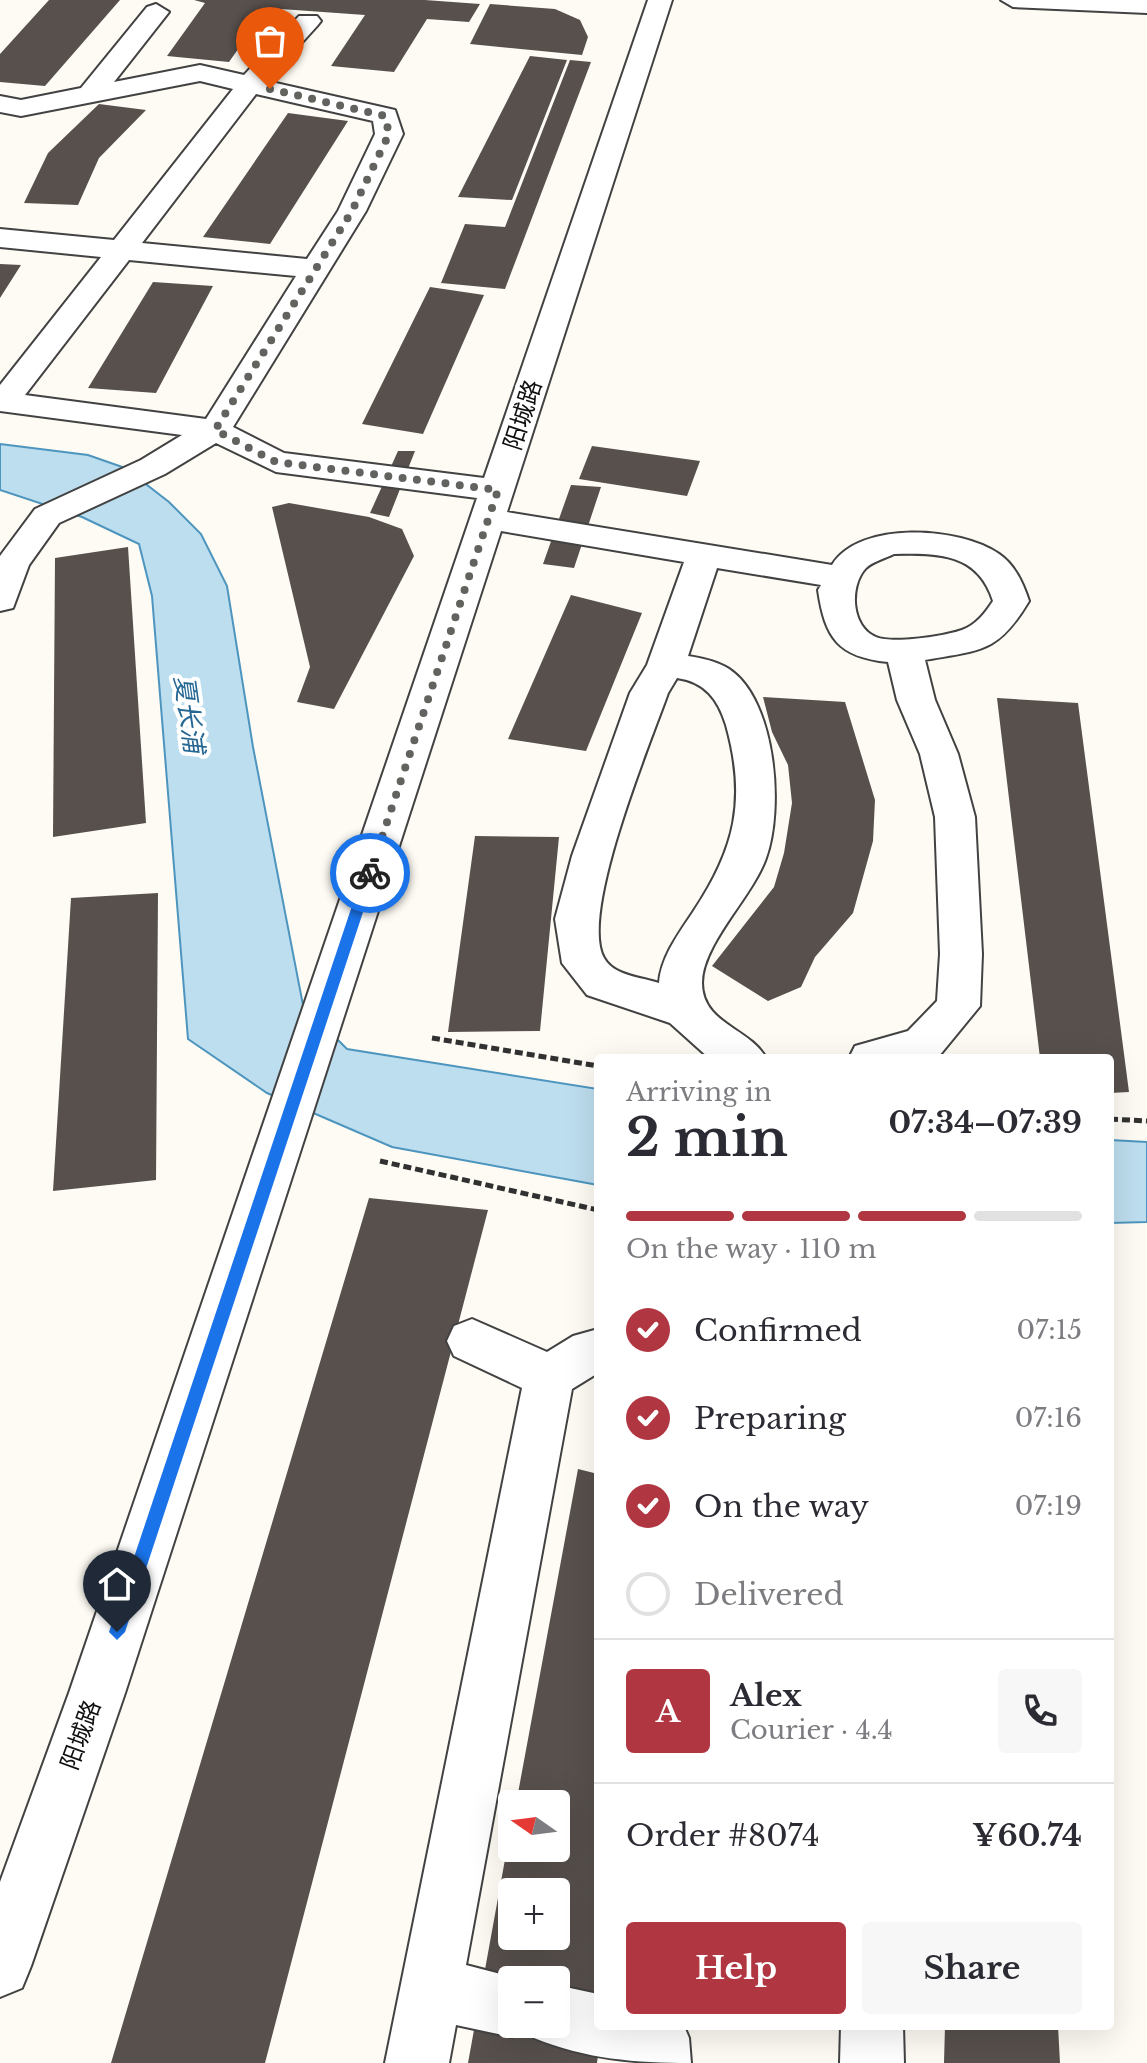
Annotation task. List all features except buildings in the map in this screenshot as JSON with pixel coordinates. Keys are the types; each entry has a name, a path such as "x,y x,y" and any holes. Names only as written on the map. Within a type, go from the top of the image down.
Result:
{"street":[{"name":"阳城路","path":"0,1966 97,1693 660,0"},
{"path":"1013,0 1147,6"},
{"path":"89,96 156,12"},
{"path":"2,401 251,83 308,21"},
{"path":"0,134 11,106 89,96 200,73 385,116 389,134 352,211 215,430 153,467 47,516 12,564 0,600"},
{"path":"0,238 316,269"},
{"path":"2,401 215,430 276,462 493,504 704,555 843,578"},
{"path":"923,543 954,547 981,557 1005,577 1011,601 997,624 973,640 904,652 865,648 841,624 836,590 853,560 888,544 923,543"},
{"path":"704,555 666,665 649,693 608,804 576,919 583,963 602,984 639,993 685,1011 713,1039 737,1054"},
{"path":"886,1054 923,1044 958,1006 961,954 955,817 939,754 916,700 904,652"},
{"path":"666,665 694,667 719,679 736,698 750,736 754,776 748,855 680,976 685,1011"},
{"path":"472,1341 549,1377"},
{"path":"417,2063 549,1377 594,1351"},
{"path":"432,1989 498,2003"},
{"path":"570,2019 594,2024"},
{"path":"622,2030 658,2038 659,2063"},
{"path":"872,2030 872,2063"}],"path":[{"path":"432,1038 594,1065"},
{"path":"1114,1119 1147,1121"},
{"path":"380,1161 594,1209"}],"water":[{"name":"夏长浦","path":"0,444 88,455 125,468 169,502 201,534 227,586 253,747 303,1005 347,1049 594,1088 594,1184 392,1147 267,1093 188,1039 152,596 139,544 82,517 0,490"},
{"path":"1114,1140 1147,1142 1147,1222 1114,1223"}],"way so far":[{"path":"270,89 385,116 389,134 352,211 215,430 276,462 498,490 370,873"}],"route":[{"path":"117,1632 370,873"}]}
